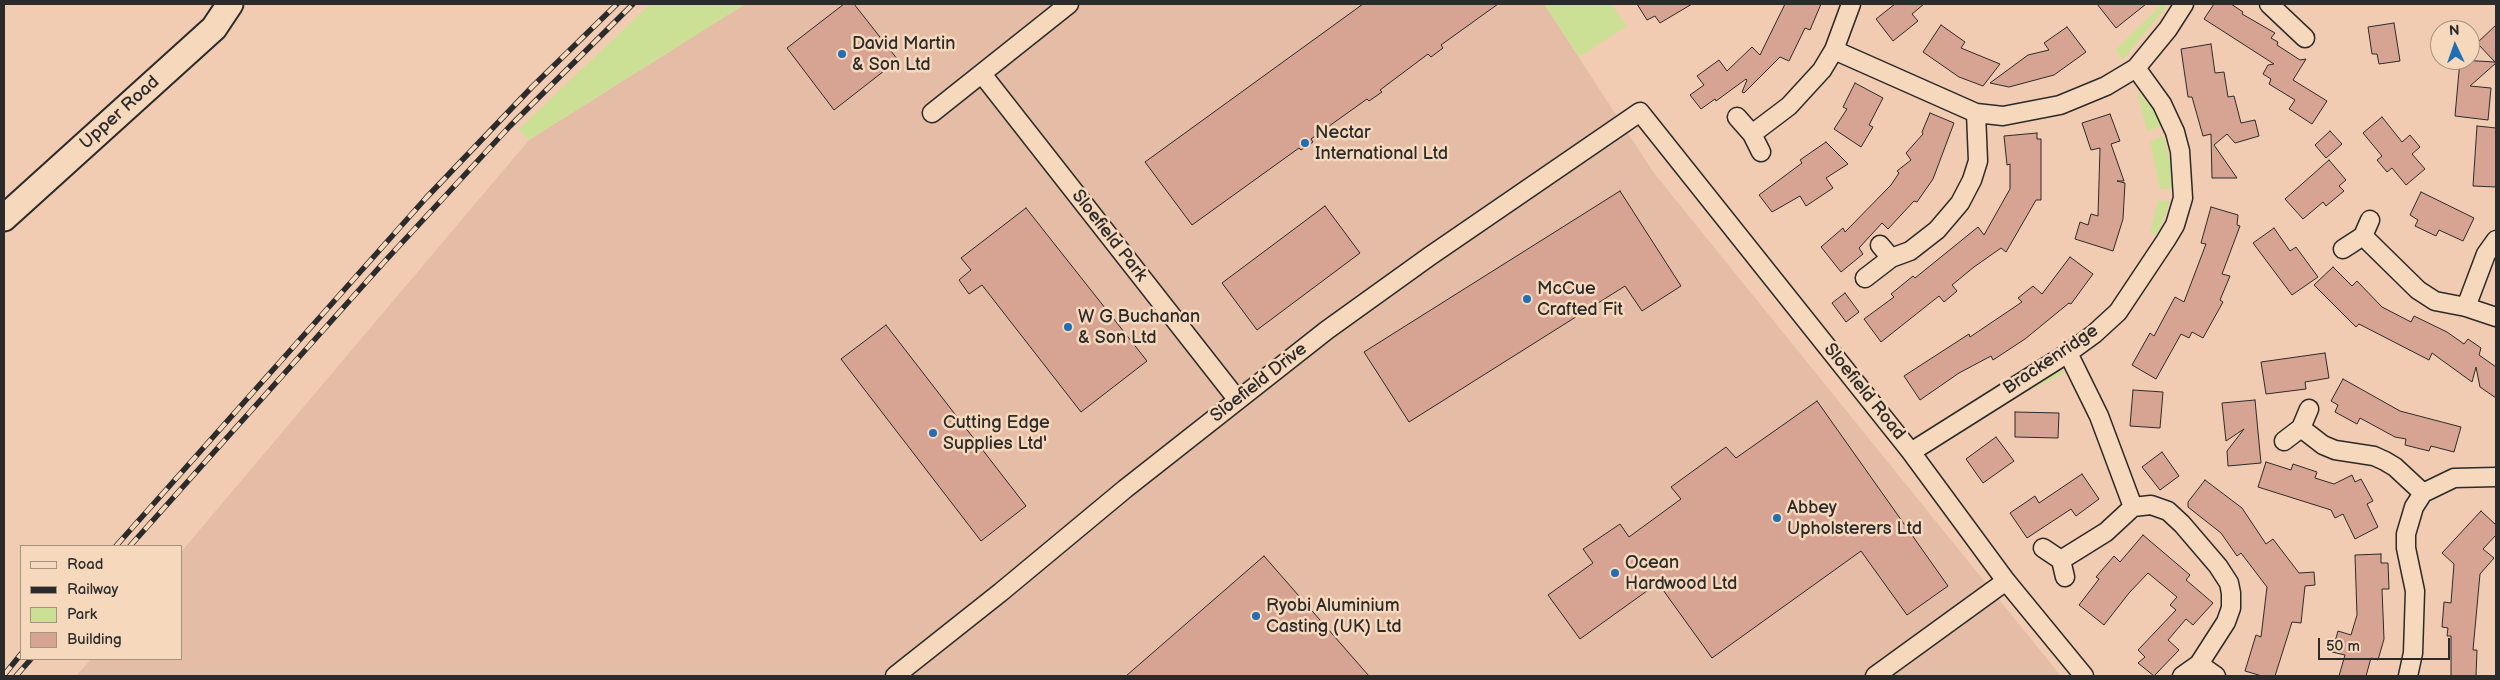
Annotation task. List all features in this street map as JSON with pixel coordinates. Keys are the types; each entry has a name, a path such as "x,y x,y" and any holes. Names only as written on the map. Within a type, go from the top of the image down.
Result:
{"main road":[{"name":"Upper Road","path":"4,218 214,28 230,4"}],"street":[{"path":"932,113 1069,4"},
{"path":"1752,134 1789,106 1822,70 1834,50 1851,4"},
{"path":"1834,50 1976,113 2003,116 2060,105 2106,86 2136,68 2168,29 2184,4"},
{"path":"2270,4 2305,38"},
{"name":"Brackenridge","path":"1911,452 2068,354 2094,334 2118,312 2134,291 2175,225 2183,198 2182,168 2175,132 2162,104 2136,68"},
{"name":"Sloefield Park","path":"982,74 1237,399"},
{"name":"Sloefield Drive","path":"895,676 1237,399 1430,256 1640,112"},
{"name":"Sloefield Road","path":"1640,112 1911,452 2006,581 2084,676"},
{"path":"1865,278 1885,252 1910,251 1946,222 1960,203 1972,180 1978,161 1976,113"},
{"path":"1737,117 1752,134 1761,152"},
{"path":"2343,249 2366,228 2418,290 2435,301 2466,307 2496,317"},
{"path":"2466,307 2486,254 2496,240"},
{"path":"2068,354 2099,416 2133,507"},
{"path":"2284,441 2301,428 2309,408"},
{"path":"2301,428 2323,445 2335,450 2359,453 2385,461 2395,467 2424,493"},
{"path":"2408,676 2413,653 2415,590 2406,548 2406,534 2414,507 2424,493 2454,478 2496,477"},
{"path":"2061,560 2106,532 2133,507 2151,505 2175,517 2218,566 2229,583 2232,600 2229,615 2199,664 2182,676"},
{"path":"2042,548 2061,560 2065,577"},
{"path":"1876,676 2006,581"},
{"path":"2199,664 2216,676"}],"shaded area":[{"path":"745,4 1544,4 1654,173 2061,676 76,676 90,660 182,660 182,551 529,140"}],"green space":[{"path":"650,4 745,4 529,140 518,130"},
{"path":"1544,4 1611,4 1627,26 1579,57"},
{"path":"2162,4 2167,4 2123,60 2115,50"},
{"path":"2137,91 2154,110 2162,126 2147,131"},
{"path":"2164,136 2170,163 2172,189 2160,189 2150,141"},
{"path":"2158,200 2170,202 2157,234 2150,233"},
{"path":"2056,371 2065,373 1990,409"}],"building":[{"name":"David Martin & Son Ltd","path":"844,4 854,4 898,60 834,110 787,48"},
{"path":"1363,4 1498,4 1441,45 1443,48 1431,57 1428,54 1380,90 1382,92 1369,101 1367,99 1311,139 1313,142 1301,150 1299,148 1192,225 1145,162"},
{"path":"1637,4 1692,4 1660,23 1655,16 1647,20"},
{"path":"1785,4 1821,4 1810,30 1805,28 1789,61 1780,57 1744,93 1742,92 1746,79 1716,101 1715,99 1701,109 1690,95 1704,85 1697,76 1719,60 1727,71 1752,47 1760,55"},
{"path":"1895,4 1924,4 1912,14 1918,21 1893,41 1876,19"},
{"path":"2097,4 2146,4 2116,28"},
{"path":"2214,4 2231,4 2243,12 2242,14 2275,33 2271,38 2278,42 2277,45 2300,60 2306,59 2293,80 2327,101 2312,124 2289,109 2295,100 2269,84 2271,79 2263,74 2268,65 2274,64 2204,19"},
{"path":"2394,23 2400,61 2379,64 2377,54 2372,54 2368,27"},
{"path":"1941,25 1965,42 1961,48 2000,64 1983,86 1959,77 1923,52"},
{"path":"2496,25 2496,63 2470,86 2491,88 2488,120 2455,116 2459,70 2480,70 2480,61 2495,62 2480,46 2480,40"},
{"path":"2067,27 2086,52 2054,75 2009,87 1990,83 2028,55 2049,50 2044,43"},
{"path":"2211,44 2215,73 2224,72 2228,97 2234,96 2241,123 2255,120 2259,136 2235,143 2227,134 2214,145 2237,178 2212,178 2211,134 2203,136 2192,97 2188,97 2181,49"},
{"path":"1855,83 1883,98 1869,125 1873,127 1861,147 1834,129 1847,109 1843,107"},
{"path":"1930,113 1954,123 1933,179 1917,202 1914,201 1888,229 1882,223 1859,248 1863,254 1841,272 1821,247 1843,228 1845,232 1891,185 1899,173 1897,171 1911,160 1906,153 1923,134 1922,132"},
{"path":"2110,114 2120,141 2111,144 2124,181 2117,181 2125,183 2123,219 2113,251 2075,239 2080,222 2088,225 2091,214 2098,216 2100,148 2091,150 2082,123"},
{"path":"2382,117 2402,142 2410,135 2420,147 2412,154 2425,169 2406,185 2392,168 2387,172 2377,160 2382,156 2363,133"},
{"path":"2477,126 2496,128 2496,187 2473,186"},
{"path":"2330,131 2342,144 2326,158 2315,145"},
{"path":"2037,133 2037,139 2041,139 2041,200 2036,200 2006,252 2001,248 1974,267 1952,285 1957,291 1944,302 1939,296 1881,342 1864,319 1894,297 1891,294 1913,276 1915,278 1978,227 1984,235 2010,189 2010,164 2007,165 2004,136"},
{"path":"1826,142 1848,164 1826,178 1833,188 1806,206 1800,196 1772,212 1759,195 1802,163 1800,160"},
{"path":"2329,160 2346,180 2339,186 2344,191 2326,206 2323,202 2303,219 2285,199"},
{"name":"McCue Crafted Fit","path":"1620,191 1681,286 1642,311 1625,286 1409,422 1364,352"},
{"path":"2421,192 2474,218 2463,241 2439,230 2436,236 2415,226 2418,220 2410,215"},
{"path":"1325,206 1360,253 1257,330 1222,283"},
{"path":"2211,207 2238,215 2237,225 2240,226 2222,274 2230,276 2220,300 2223,302 2203,338 2192,332 2189,338 2181,334 2156,379 2132,365 2150,333 2154,336 2175,297 2184,302 2206,244 2201,243"},
{"name":"W G Buchanan & Son Ltd","path":"1026,208 1147,361 1081,412 982,285 969,294 959,280 971,270 961,258"},
{"path":"2274,228 2290,251 2296,247 2318,277 2292,295 2253,243"},
{"path":"2070,257 2093,274 2071,304 2069,303 2025,339 1993,360 1991,356 1959,373 1920,400 1904,376 1969,334 1970,337 2022,302 2018,298 2033,286 2042,294"},
{"path":"2333,267 2352,286 2357,281 2382,307 2411,322 2414,316 2447,332 2464,344 2468,339 2481,348 2479,355 2496,367 2496,398 2480,387 2476,367 2472,382 2432,353 2429,360 2359,324 2356,327 2314,285"},
{"path":"1845,293 1859,312 1846,322 1832,303"},
{"name":"Cutting Edge Supplies Ltd'","path":"886,325 1026,506 981,541 841,359"},
{"path":"2325,353 2329,378 2305,382 2306,389 2266,394 2261,362"},
{"path":"2343,379 2400,411 2461,427 2454,452 2431,446 2429,451 2405,445 2406,439 2395,437 2360,418 2357,424 2335,412 2338,405 2331,401"},
{"path":"2133,390 2163,392 2160,428 2130,426"},
{"path":"2255,400 2261,463 2228,466 2227,451 2244,429 2226,441 2222,403"},
{"name":"Abbey Upholsterers Ltd","path":"1817,401 1948,586 1907,615 1861,551 1712,658 1658,583 1580,639 1548,595 1593,563 1583,549 1620,524 1629,537 1681,499 1671,487 1726,447 1736,458"},
{"path":"2015,412 2059,413 2058,438 2015,437"},
{"path":"1996,437 2014,461 1983,483 1966,459"},
{"path":"2162,452 2179,476 2160,490 2142,467"},
{"path":"2266,462 2291,470 2293,464 2317,472 2315,478 2334,484 2352,475 2355,482 2361,479 2373,501 2367,504 2378,527 2355,539 2343,514 2335,518 2331,510 2258,487"},
{"path":"2082,474 2099,499 2076,516 2071,509 2027,538 2010,513 2035,496 2039,503"},
{"path":"2205,480 2242,508 2266,544 2273,539 2299,573 2314,572 2315,585 2305,586 2301,623 2292,622 2275,676 2262,676 2245,671 2256,635 2261,637 2267,587 2241,553 2237,556 2221,533 2188,507 2188,502"},
{"path":"2481,511 2496,525 2496,535 2483,549 2494,558 2480,574 2473,650 2477,650 2476,676 2451,676 2451,636 2447,636 2448,628 2442,627 2444,602 2451,603 2454,564 2442,553"},
{"path":"2143,535 2190,575 2186,580 2213,603 2193,625 2186,619 2168,640 2179,650 2154,676 2138,663 2145,657 2138,650 2176,610 2170,605 2177,597 2148,573 2129,593 2104,625 2079,605 2099,579 2096,577 2114,556 2120,562"},
{"path":"2381,554 2381,563 2388,563 2389,589 2382,589 2384,639 2378,660 2371,658 2366,676 2339,676 2345,655 2332,652 2338,631 2351,635 2357,615 2355,555"},
{"name":"Ryobi Aluminium Casting (UK) Ltd","path":"1264,556 1369,676 1126,676"}],"railway":[{"path":"117,545 426,198 532,87 617,4"},
{"path":"131,545 385,261 510,126 633,4"},
{"path":"4,675 20,655"},
{"path":"16,676 30,660"}],"place":[{"name":"David Martin & Son Ltd","path":"842,54"},
{"name":"Nectar International Ltd","path":"1305,143"},
{"name":"McCue Crafted Fit","path":"1527,299"},
{"name":"W G Buchanan & Son Ltd","path":"1068,327"},
{"name":"Cutting Edge Supplies Ltd'","path":"933,433"},
{"name":"Abbey Upholsterers Ltd","path":"1777,518"},
{"name":"Ocean Hardwood Ltd","path":"1615,573"},
{"name":"Ryobi Aluminium Casting (UK) Ltd","path":"1256,616"}]}
